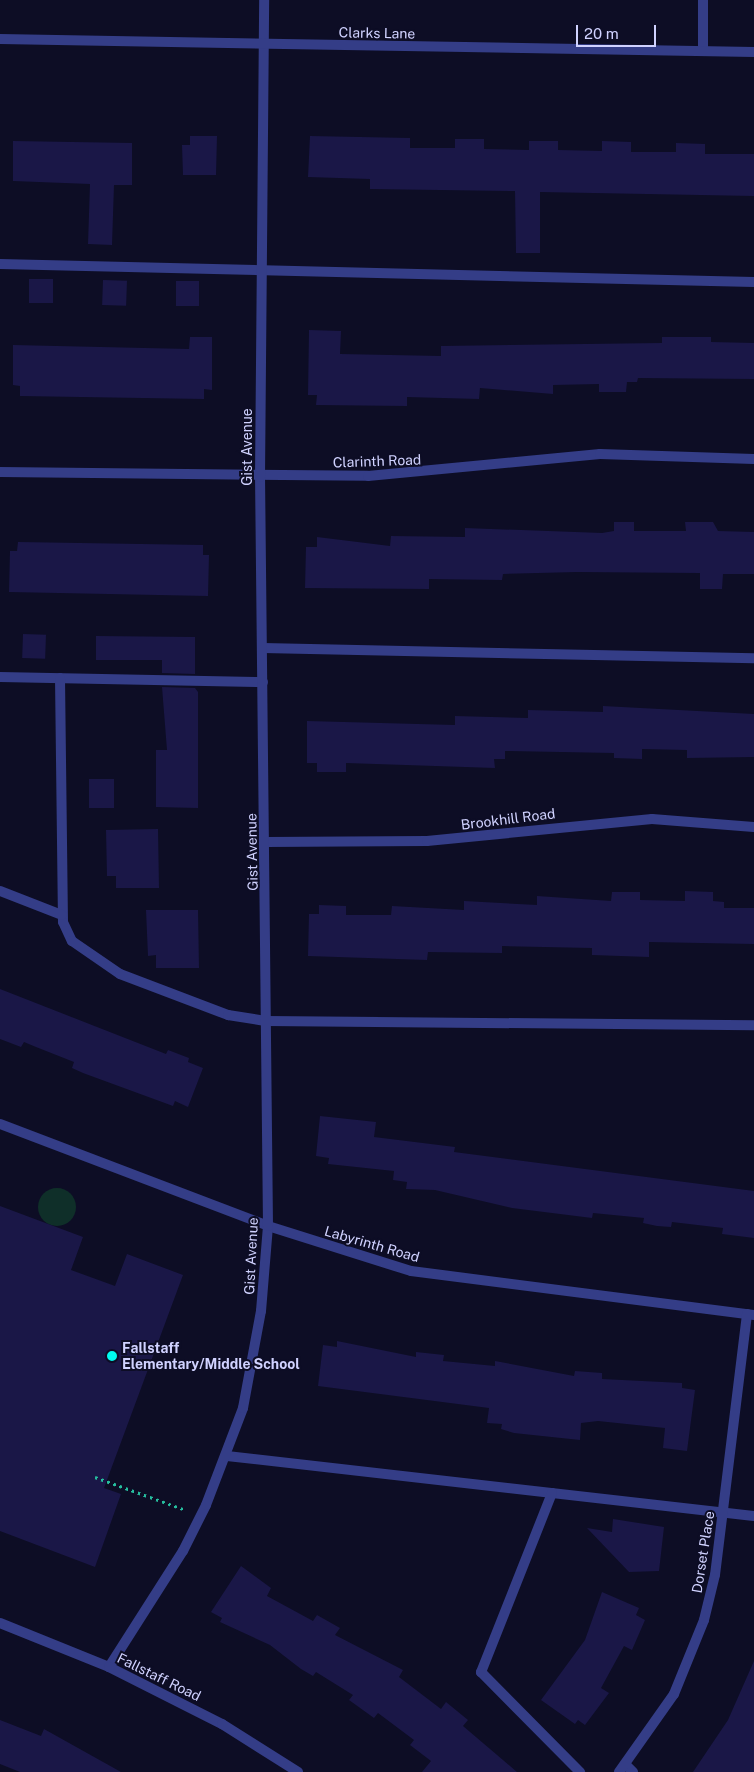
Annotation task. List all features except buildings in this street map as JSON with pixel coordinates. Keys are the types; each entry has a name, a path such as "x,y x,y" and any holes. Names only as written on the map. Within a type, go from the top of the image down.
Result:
{"street":[{"name":"Gist Avenue","path":"109,1667 183,1551 227,1456 254,1361 268,1226 266,842 260,477 264,0"},
{"path":"703,0 703,51"},
{"name":"Clarks Lane","path":"0,40 754,52"},
{"path":"0,264 754,282"},
{"name":"Clarinth Road","path":"0,472 260,477 423,473 600,454 754,459"},
{"path":"263,648 754,658"},
{"path":"0,677 263,682"},
{"path":"60,678 62,915 72,941 120,974 228,1015 266,1021 754,1025"},
{"name":"Brookhill Road","path":"266,842 427,842 652,819 754,827"},
{"path":"0,892 62,915"},
{"name":"Labyrinth Road","path":"0,1124 268,1226 411,1271 751,1315"},
{"name":"Dorset Place","path":"626,1770 674,1694 689,1660 715,1575 751,1315"},
{"path":"227,1456 754,1516"},
{"path":"552,1493 481,1672 580,1772"},
{"name":"Fallstaff Road","path":"0,1623 109,1667 222,1724 298,1772"}],"path":[{"path":"95,1477 183,1509"}],"green space":[{"path":"57,1188 70,1194 76,1207 70,1220 57,1226 44,1220 38,1207 44,1194"}],"place":[{"name":"Fallstaff Elementary/Middle School","path":"112,1356"}]}
